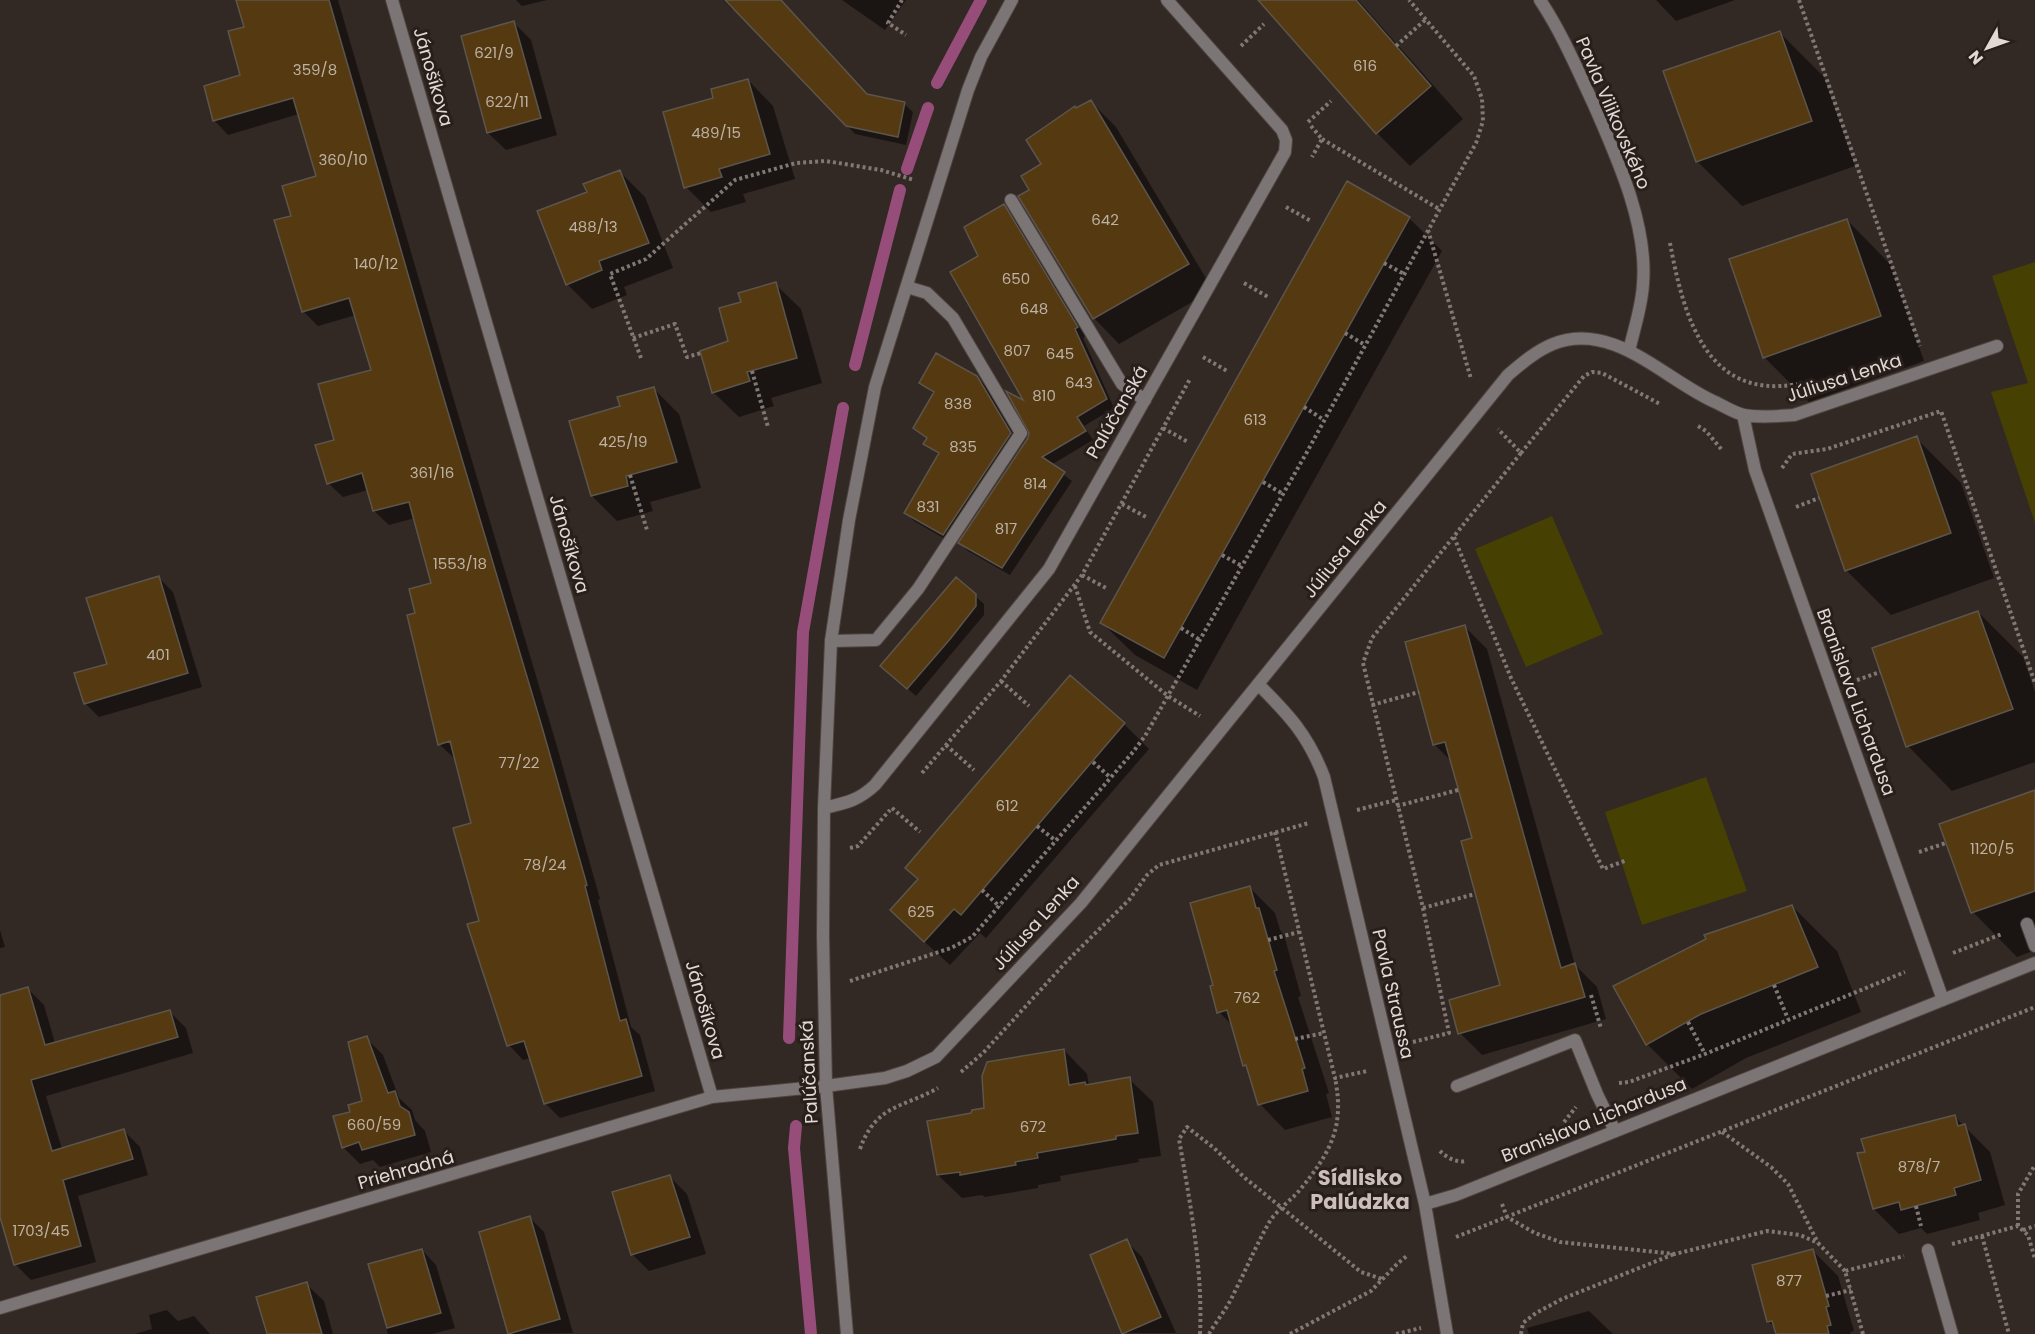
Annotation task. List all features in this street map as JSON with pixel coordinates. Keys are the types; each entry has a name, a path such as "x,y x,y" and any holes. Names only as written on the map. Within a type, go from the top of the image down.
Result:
{"street":[{"name":"Jánošíkova","path":"392,0 712,1097"},
{"name":"Palúčanská","path":"847,1334 826,1086 823,935 824,808 831,641 849,520 875,387 968,90 981,57 1012,0"},
{"name":"Palúčanská","path":"824,808 863,796 875,784 1049,569 1286,152 1286,140 1282,130 1167,0"},
{"name":"Pavla Vilikovského","path":"1540,0 1567,47 1596,112 1614,154 1635,216 1642,247 1644,285 1629,351"},
{"path":"1011,200 1122,384 1145,400"},
{"path":"831,641 876,640 918,589 1021,433 953,318 927,293 907,287"},
{"name":"Júliusa Lenka","path":"826,1086 885,1078 908,1071 936,1058 1081,903 1508,375 1532,355 1554,344 1578,339 1605,342 1629,351 1698,395 1743,415 1794,415 1997,346"},
{"name":"Branislava Lichardusa","path":"1743,415 1755,470 1943,1000"},
{"name":"Pavla Straussa","path":"1258,684 1300,728 1314,752 1324,777 1425,1204 1447,1334"},
{"path":"2027,924 2035,946"},
{"name":"Branislava Lichardusa","path":"1425,1204 1456,1195 2035,963"},
{"path":"1457,1086 1575,1040 1597,1094 1616,1131"},
{"name":"Priehradná","path":"0,1308 712,1097 826,1086"},
{"path":"1928,1250 1952,1334"}],"path":[{"path":"902,0 888,23 906,35"},
{"path":"848,982 951,948 972,937 1145,736 1200,640 1283,494 1476,142 1483,121 1482,99 1474,76 1409,0"},
{"path":"1799,0 1928,370"},
{"path":"1396,46 1426,19"},
{"path":"1241,46 1264,24"},
{"path":"1307,122 1331,101"},
{"path":"1322,139 1439,209"},
{"path":"640,358 610,274 646,259 735,180 796,163 826,161 881,170 938,186"},
{"path":"1286,207 1311,221"},
{"path":"1428,230 1480,410 1521,453"},
{"path":"1670,240 1689,320 1699,341 1712,358 1729,372 1759,386 1777,387 1805,382"},
{"path":"1384,263 1404,274"},
{"path":"1244,283 1268,297"},
{"path":"633,338 675,324 687,357 700,353"},
{"path":"1345,333 1365,345"},
{"path":"1908,346 1929,339"},
{"path":"1203,357 1227,371"},
{"path":"752,371 768,427"},
{"path":"1445,1015 1423,908 1363,663 1372,638 1584,376 1592,372 1602,373 1661,404"},
{"path":"1304,407 1324,420"},
{"path":"1784,474 1782,468 1792,454 1827,448 1941,411 2035,683"},
{"path":"1690,420 1706,431 1725,454"},
{"path":"1163,428 1188,442"},
{"path":"630,475 647,530"},
{"path":"1263,482 1283,494"},
{"path":"1792,498 1799,518"},
{"path":"1795,507 1819,498"},
{"path":"1122,504 1146,517"},
{"path":"1454,537 1510,678 1603,869 1627,860"},
{"path":"1222,555 1242,566"},
{"path":"1082,575 1106,588"},
{"path":"1075,585 1090,632 1168,696 1221,730"},
{"path":"1181,628 1200,640"},
{"path":"1852,670 1856,681 1880,672"},
{"path":"1001,681 1029,706"},
{"path":"1372,705 1419,692"},
{"path":"946,745 974,770"},
{"path":"1093,762 1111,778"},
{"path":"1397,806 1458,790"},
{"path":"960,1073 983,1053 1068,961 1129,900 1147,875 1159,865 1396,800"},
{"path":"892,808 920,832"},
{"path":"1037,826 1056,842"},
{"path":"1209,1334 1233,1297 1247,1263 1272,1217 1299,1191 1332,1144 1338,1122 1339,1098 1335,1078 1275,832"},
{"path":"1915,853 1946,843"},
{"path":"982,890 1000,907"},
{"path":"1423,908 1475,894"},
{"path":"1614,1074 1618,1083 1629,1082 1705,1054 2027,924"},
{"path":"1268,940 1299,932"},
{"path":"1774,985 1788,1020"},
{"path":"1592,995 1601,1029"},
{"path":"1456,1248 1454,1237 2035,1007"},
{"path":"1688,1022 1705,1054"},
{"path":"1295,1039 1324,1033"},
{"path":"1335,1078 1369,1070"},
{"path":"858,1156 860,1146 872,1124 892,1107 927,1095 944,1085"},
{"path":"1200,1334 1202,1301 1190,1202 1179,1139 1187,1126 1245,1178 1361,1272 1382,1279"},
{"path":"1721,1131 1771,1167 1788,1184 1818,1243 1845,1271"},
{"path":"2018,1226 2018,1194 2035,1165"},
{"path":"1506,1217 1535,1233 1560,1242 1675,1254"},
{"path":"2023,1230 2035,1226"},
{"path":"1521,1334 1523,1323 1536,1312 1562,1299 1675,1254 1767,1231 1800,1235 1818,1243"},
{"path":"1982,1236 2009,1334"},
{"path":"1290,1334 1371,1291 1410,1254"},
{"path":"1826,1296 1851,1290"}],"shaded area":[{"path":"2035,262 2035,523 1991,392 2028,383 1992,276"},
{"path":"1552,516 1603,634 1526,667 1475,549"},
{"path":"1706,777 1747,891 1642,925 1605,812"}],"building":[{"path":"236,0 329,0 439,382 542,727 587,885 585,886 620,1021 626,1019 642,1076 544,1104 524,1041 507,1046 467,924 479,921 453,828 471,823 450,741 438,745 407,615 415,613 409,589 431,583 409,502 373,511 362,473 327,484 315,445 334,440 318,384 371,370 349,298 302,312 274,220 291,216 282,186 316,176 293,98 213,121 204,86 240,75 228,31 244,27"},
{"path":"725,0 781,0 867,94 905,102 898,137 846,126"},
{"path":"1258,0 1356,0 1431,86 1376,134"},
{"path":"514,21 541,118 487,133 461,36"},
{"path":"1780,31 1812,121 1696,162 1663,71"},
{"path":"748,79 770,154 719,169 722,177 684,188 663,112 713,98 711,89"},
{"path":"1091,100 1189,264 1093,319 1018,196 1029,190 1021,176 1041,164 1026,140 1075,106 1076,108"},
{"path":"620,170 649,243 599,261 602,270 566,285 537,211 587,192 583,184"},
{"path":"1347,181 1410,217 1164,658 1100,623"},
{"path":"1004,204 1078,327 1075,329 1107,399 1077,417 1086,431 1042,457 1065,472 1002,568 958,543 1028,438 1029,433 1006,391 1023,400 950,272 978,256 964,227"},
{"path":"1847,219 1881,316 1763,358 1729,259"},
{"path":"776,282 797,358 747,372 750,381 712,393 700,351 728,341 719,308 741,302 738,293"},
{"path":"936,353 977,376 1011,433 943,535 904,513 939,453 923,444 927,438 913,428 934,392 919,383"},
{"path":"654,387 677,462 626,476 628,486 591,496 569,421 620,406 617,397"},
{"path":"1917,436 1951,533 1845,571 1811,474"},
{"path":"159,576 188,673 84,704 74,673 107,664 86,598"},
{"path":"956,577 976,594 976,606 907,689 880,666"},
{"path":"1978,611 2013,709 1906,747 1872,648"},
{"path":"1465,625 1561,968 1575,963 1585,997 1458,1034 1449,1000 1500,985 1461,841 1472,838 1445,742 1433,745 1405,642"},
{"path":"1070,675 1125,723 961,915 954,909 924,942 890,910 918,879 905,868"},
{"path":"2035,790 2035,891 1971,913 1939,824"},
{"path":"1250,886 1256,908 1259,908 1277,970 1274,971 1305,1068 1302,1069 1308,1091 1258,1105 1246,1065 1243,1066 1227,1010 1217,1013 1210,986 1213,985 1190,903"},
{"path":"1792,905 1818,967 1701,1014 1646,1045 1613,986 1706,939 1704,935"},
{"path":"28,987 45,1045 170,1010 178,1037 31,1080 52,1151 124,1129 133,1159 63,1180 81,1246 14,1265 0,1217 0,995"},
{"path":"367,1036 388,1093 395,1091 400,1106 409,1112 415,1135 362,1150 359,1142 342,1148 333,1116 350,1112 348,1105 362,1101 348,1042"},
{"path":"1064,1049 1069,1085 1085,1082 1086,1085 1130,1077 1138,1133 1037,1153 1038,1158 1015,1162 1016,1165 960,1175 960,1172 937,1175 927,1121 971,1113 972,1110 984,1108 982,1076 987,1062"},
{"path":"1955,1115 1958,1126 1965,1124 1981,1180 1954,1188 1956,1195 1901,1210 1899,1202 1873,1209 1857,1153 1865,1152 1861,1139"},
{"path":"670,1175 690,1237 631,1255 612,1192"},
{"path":"530,1216 560,1319 508,1334 479,1232"},
{"path":"1127,1239 1161,1317 1122,1334 1090,1255"},
{"path":"422,1249 441,1313 387,1328 368,1264"},
{"path":"1813,1249 1829,1306 1826,1307 1831,1325 1827,1326 1829,1334 1776,1334 1772,1321 1767,1322 1752,1265"},
{"path":"307,1282 322,1334 267,1334 256,1297"}],"waterway":[{"path":"937,83 981,0"},
{"path":"907,169 928,108"},
{"path":"855,365 900,190"},
{"path":"789,1038 803,632 843,408"},
{"path":"796,1126 794,1148 811,1334"}],"district":[{"name":"Sídlisko Palúdzka","path":"1360,1190"}]}
